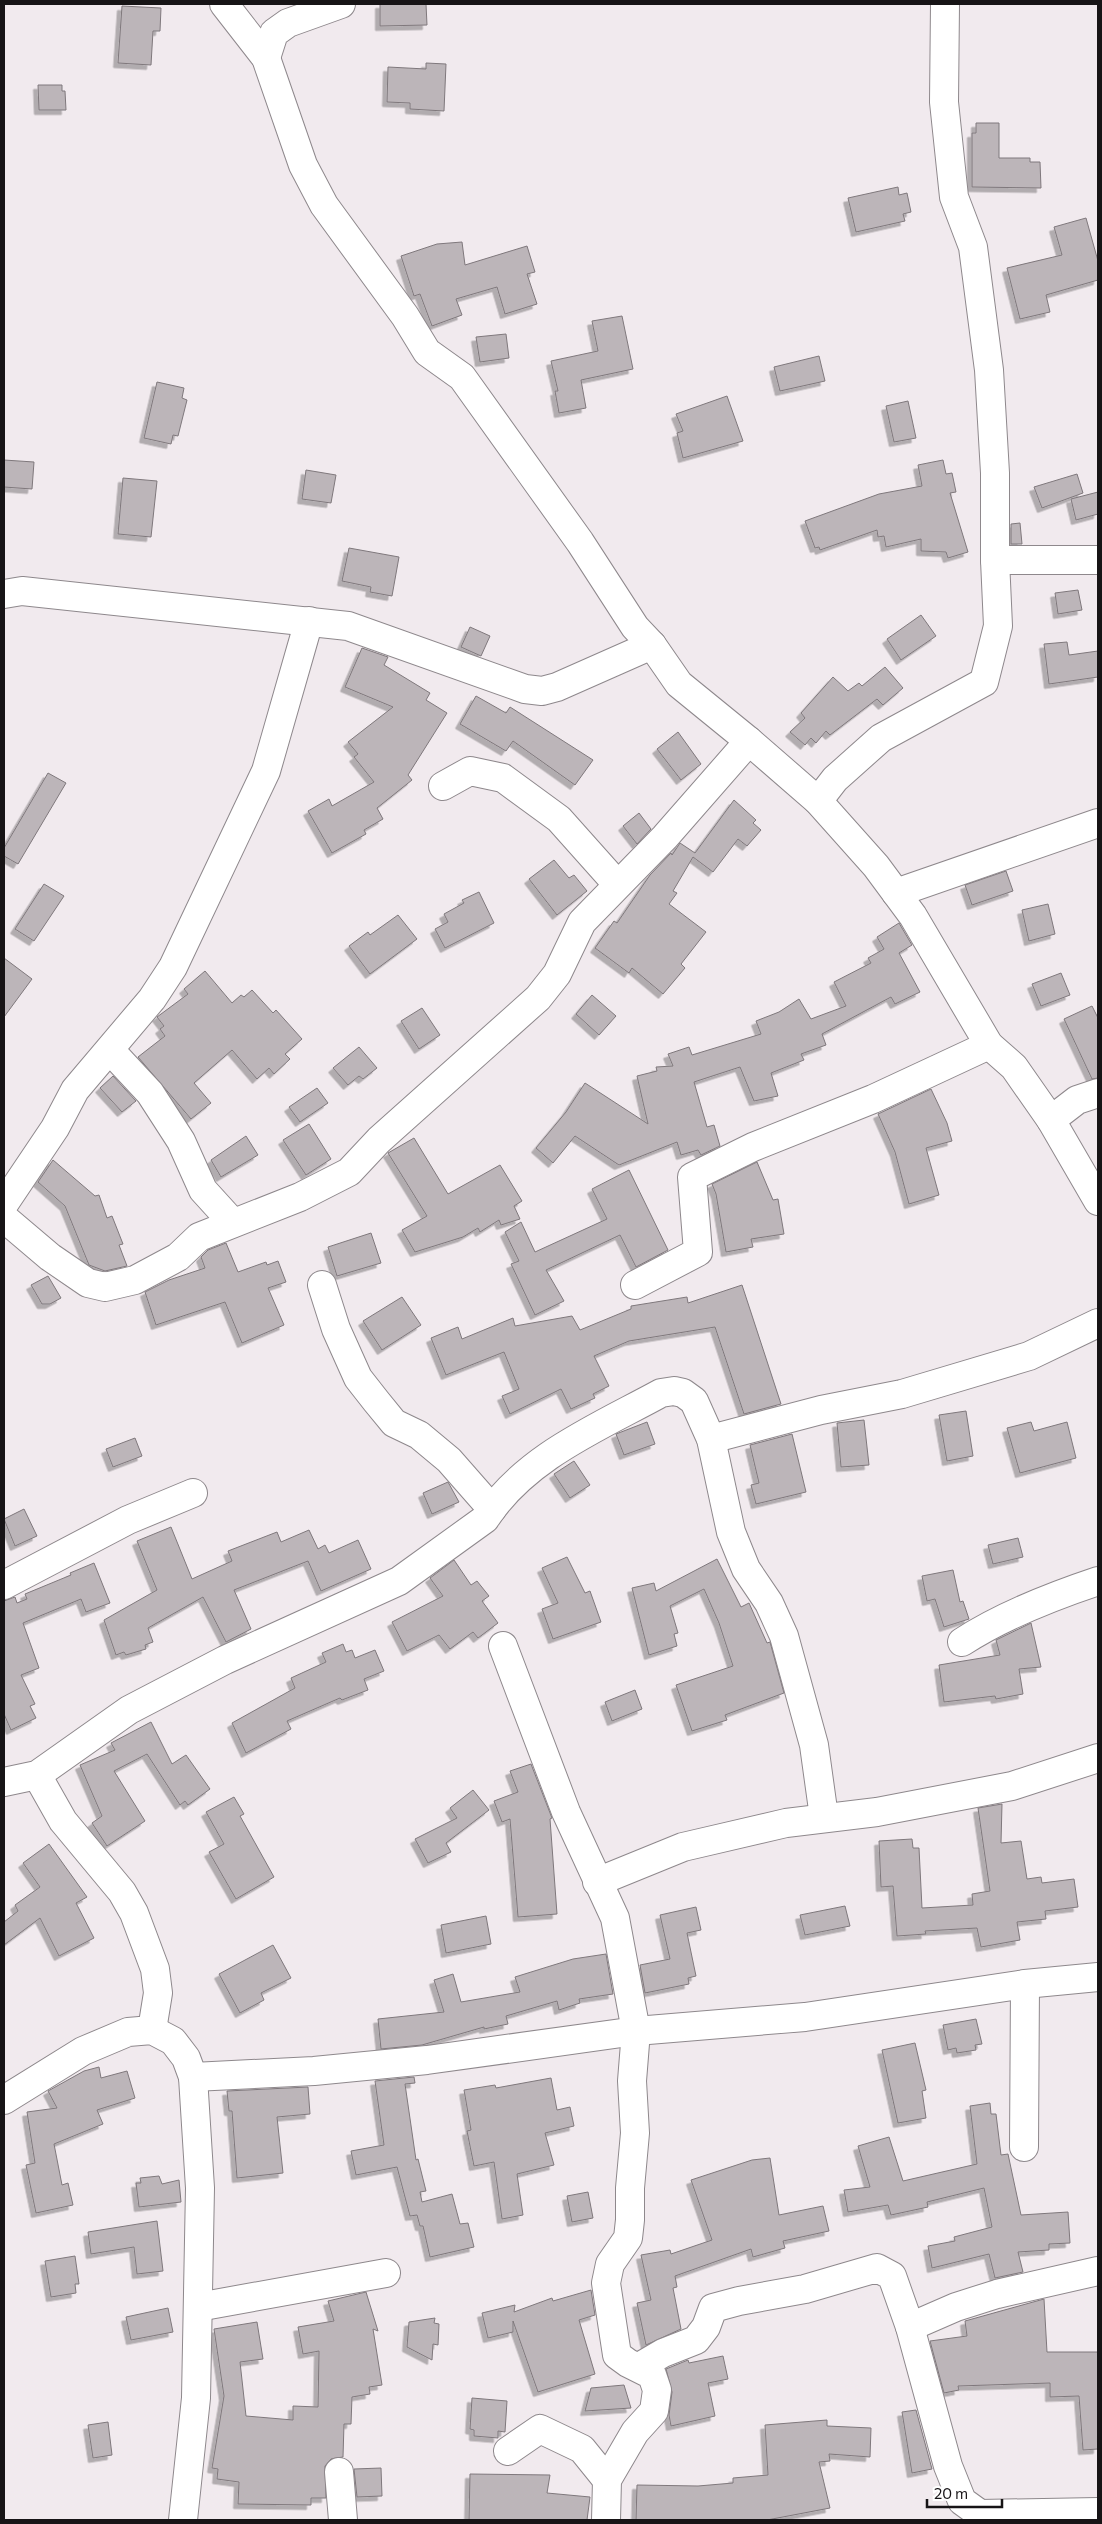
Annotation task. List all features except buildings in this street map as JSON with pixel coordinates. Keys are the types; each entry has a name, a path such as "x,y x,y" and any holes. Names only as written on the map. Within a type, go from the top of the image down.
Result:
{"street":[{"path":"224,4 266,58 303,165 324,205 405,316 427,352 462,377 580,542 635,627 652,646 679,684 818,801 852,837 913,916 989,1044 1014,1067 1051,1120 1098,1201"},
{"path":"266,58 274,33 288,23 341,4"},
{"path":"818,801 835,779 881,738 984,682 998,626 995,560 995,473 989,370 973,247 954,197 944,102 945,4"},
{"path":"995,560 1098,560"},
{"path":"4,594 22,591 348,626 525,689 542,691 557,687 652,646"},
{"path":"4,1204 55,1128 75,1090 152,999 172,967 266,771 309,622"},
{"path":"4,1218 50,1256 88,1283 105,1287 135,1280 178,1256 199,1237 300,1197 349,1172 386,1133 538,998 557,974 582,922 617,884 665,837 749,741"},
{"path":"443,786 470,771 503,778 559,818 617,884"},
{"path":"896,893 1098,823"},
{"path":"634,1285 698,1252 692,1177 753,1147 873,1099 989,1044"},
{"path":"110,1050 150,1093 182,1141 203,1190 233,1222"},
{"path":"1051,1120 1077,1100 1098,1093"},
{"path":"322,1286 336,1329 358,1378 394,1423 419,1435 449,1460 492,1509"},
{"path":"711,1440 821,1410 902,1394 1011,1362 1029,1356 1098,1323"},
{"path":"4,1782 37,1775 138,1706 225,1660 399,1582 485,1518 492,1509 548,1456 661,1393 674,1391 683,1393 694,1401 711,1440 731,1532 746,1569 769,1603 784,1636 814,1745 824,1817"},
{"path":"4,1586 128,1520 193,1493"},
{"path":"962,1642 988,1624 1098,1581"},
{"path":"503,1646 566,1812 615,1918 636,2031 632,2081 635,2133 628,2238 610,2264 606,2283 617,2355 628,2364 639,2367 652,2375 657,2390 654,2411 635,2432 607,2480 606,2520"},
{"path":"597,1882 683,1847 762,1828 824,1817 877,1812 1012,1786 1098,1758"},
{"path":"37,1775 64,1821 122,1892 134,1913 155,1969 158,1993 152,2030"},
{"path":"193,2077 314,2071 427,2060 636,2031 806,2017 1024,1984 1098,1977"},
{"path":"1024,1984 1024,2147"},
{"path":"4,2100 83,2051 128,2032 152,2030 172,2041 186,2058 193,2077 200,2188 196,2398 183,2520"},
{"path":"639,2367 663,2353 696,2340 706,2327 713,2308 739,2300 806,2289 877,2268 892,2276 910,2327 948,2466 962,2501 980,2514 1098,2512"},
{"path":"910,2327 956,2307 997,2294 1098,2271"},
{"path":"198,2307 386,2273"},
{"path":"508,2451 540,2429 582,2449 607,2480"},
{"path":"339,2472 342,2520"}]}
